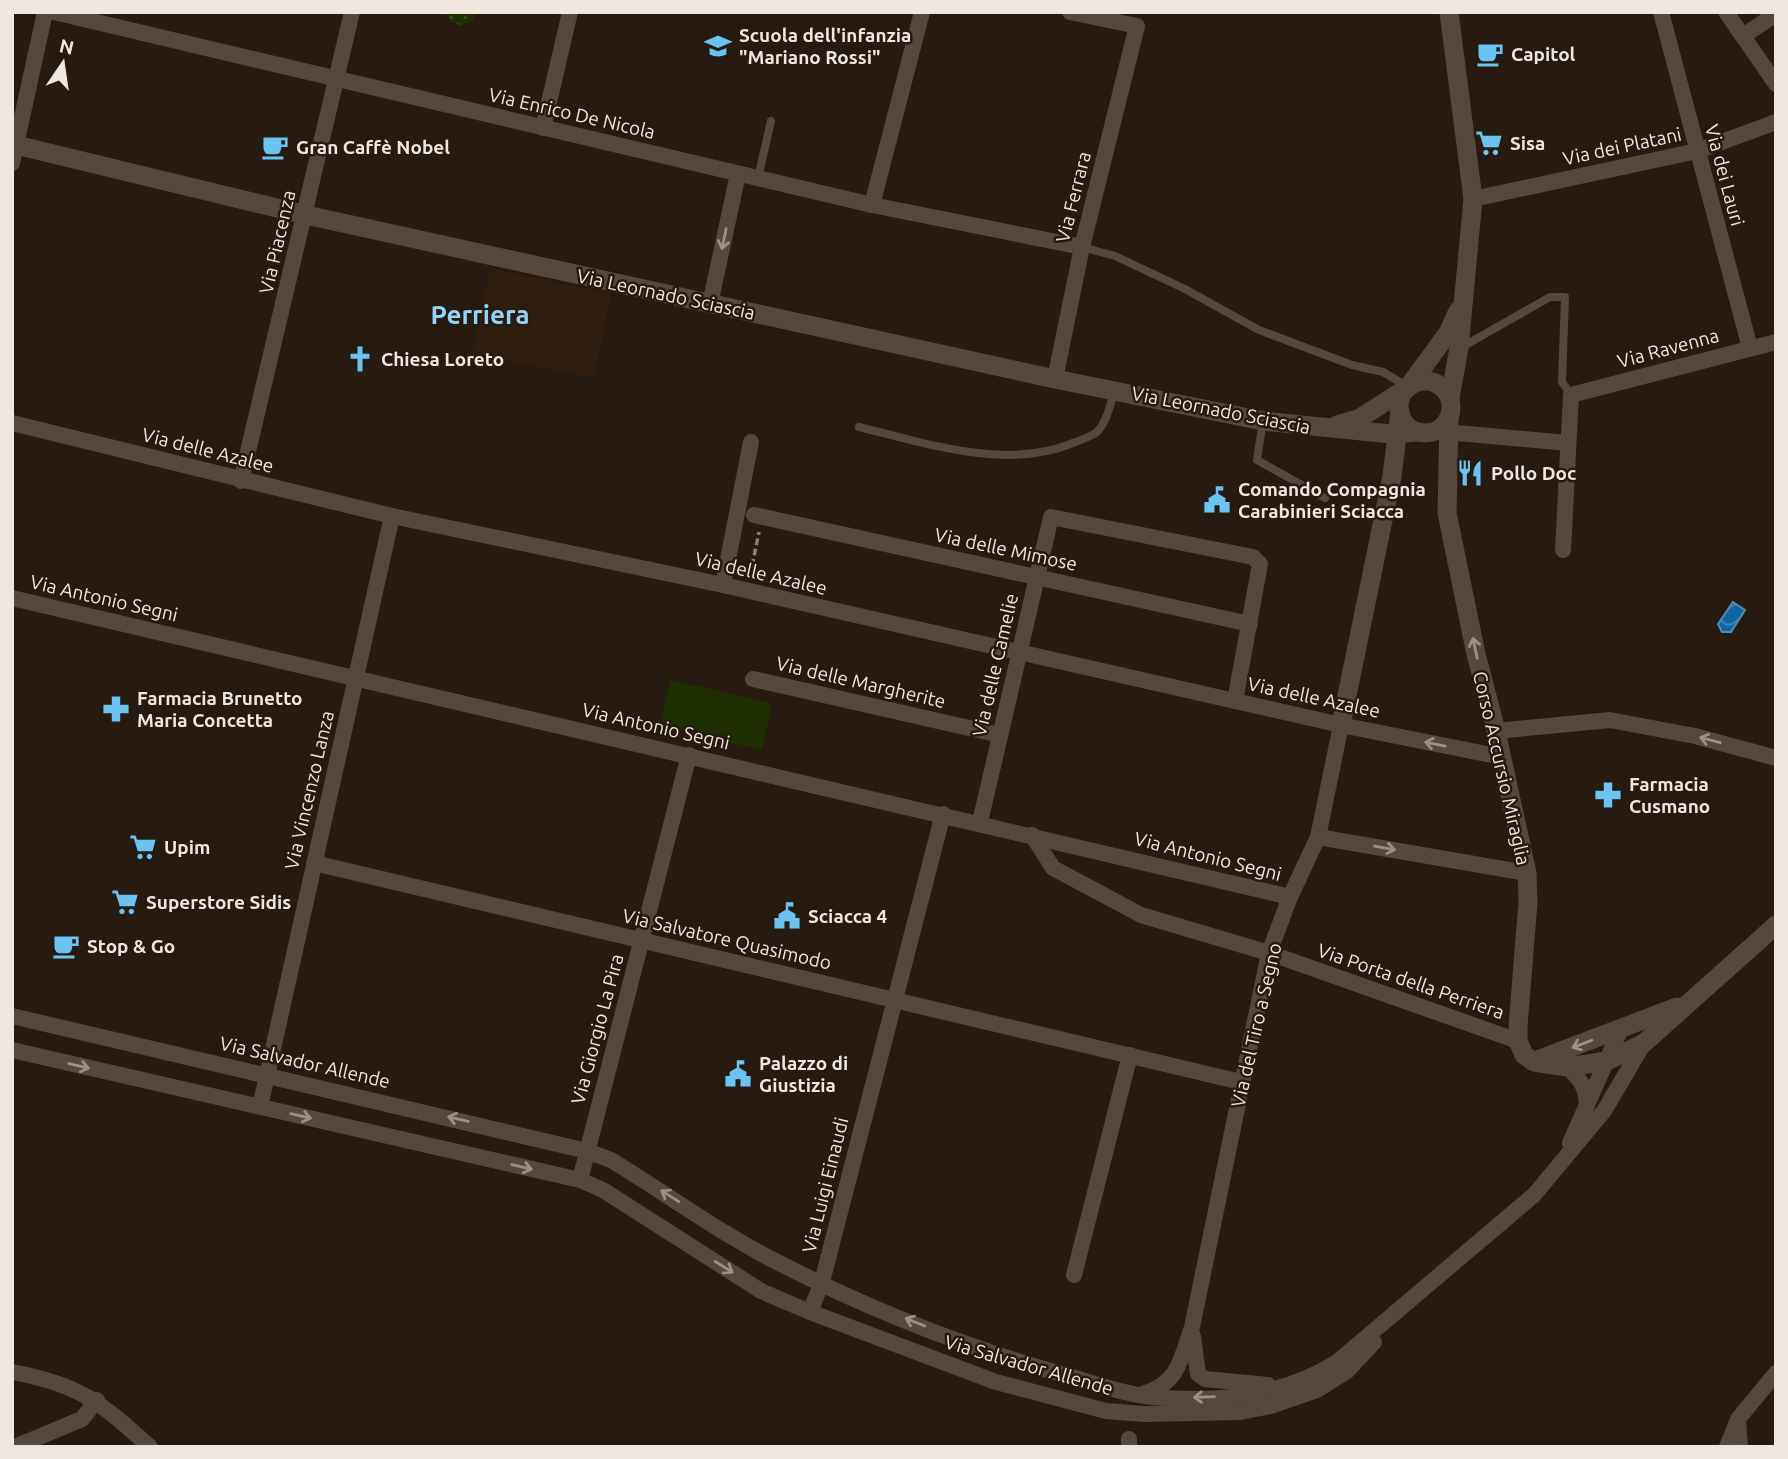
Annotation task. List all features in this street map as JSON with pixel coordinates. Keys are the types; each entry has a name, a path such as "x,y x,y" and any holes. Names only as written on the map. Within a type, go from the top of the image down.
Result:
{"street":[{"path":"14,151 45,12"},
{"name":"Via Enrico De Nicola","path":"54,12 872,205 1083,247"},
{"name":"Via Piacenza","path":"241,481 352,12"},
{"path":"543,128 570,12"},
{"path":"872,205 922,12"},
{"name":"Via Ferrara","path":"1055,379 1083,247 1137,26 1070,12"},
{"path":"1392,476 1408,448 1435,430 1450,398 1459,348 1474,200 1449,12"},
{"name":"Via dei Lauri","path":"1661,12 1749,348"},
{"path":"1726,12 1776,84"},
{"path":"1743,36 1776,14"},
{"name":"Via dei Platani","path":"1474,200 1696,151 1776,122"},
{"name":"Via Leornado Sciascia","path":"14,151 1055,379 1263,421 1397,435 1435,430"},
{"path":"710,304 738,174"},
{"path":"1392,476 1400,399 1448,333 1464,300"},
{"name":"Via Ravenna","path":"1571,394 1776,342"},
{"path":"1322,429 1360,418 1408,387 1429,381 1442,386 1450,398"},
{"path":"1563,550 1571,394"},
{"path":"1400,412 1406,425 1568,443"},
{"name":"Via delle Azalee","path":"12,423 392,516 723,585 1341,725 1502,757"},
{"name":"Corso Accursio Miraglia","path":"1435,430 1447,513 1476,654 1526,865 1528,902 1518,1041"},
{"path":"723,585 751,442"},
{"name":"Via del Tiro a Segno","path":"1141,1394 1157,1390 1171,1380 1192,1326 1269,953 1290,897 1318,837 1392,476"},
{"name":"Via delle Mimose","path":"758,515 1250,624"},
{"name":"Via Vincenzo Lanza","path":"260,1107 392,516"},
{"name":"Via delle Camelie","path":"980,822 1051,517 1253,557 1260,564 1261,571 1250,624"},
{"name":"Via Antonio Segni","path":"12,598 980,822 1290,897"},
{"path":"1235,701 1250,624"},
{"name":"Via delle Margherite","path":"753,679 1000,735"},
{"path":"1496,731 1610,720 1695,736 1776,758"},
{"name":"Via Giorgio La Pira","path":"587,1151 689,755"},
{"name":"Via Luigi Einaudi","path":"822,1282 943,814"},
{"name":"Via Porta della Perriera","path":"1032,835 1053,867 1141,915 1269,953 1518,1041"},
{"path":"1318,837 1526,865"},
{"name":"Via Salvatore Quasimodo","path":"314,863 1241,1082"},
{"path":"1518,1041 1524,1055 1534,1062 1567,1067 1607,1061 1644,1043 1776,925"},
{"path":"1534,1062 1691,1001"},
{"name":"Via Salvador Allende","path":"12,1016 587,1151 611,1160 777,1262 1003,1356 1141,1394 1240,1396 1288,1386 1316,1375 1337,1362 1534,1195 1604,1111 1644,1043"},
{"name":"Via Salvador Allende","path":"1558,1167 1621,1028"},
{"name":"Via Salvador Allende","path":"12,1050 580,1180 603,1190 761,1291 996,1382 1106,1411 1144,1414 1240,1412 1297,1399 1347,1371 1414,1298"},
{"path":"1074,1275 1129,1055"},
{"path":"1567,1067 1582,1080 1586,1089 1587,1108"},
{"path":"580,1180 587,1151"},
{"path":"810,1312 822,1282"},
{"path":"1192,1326 1198,1374 1205,1379 1288,1386"},
{"path":"12,1372 60,1382 97,1400 150,1447"},
{"path":"1727,1447 1738,1419 1776,1373"},
{"path":"15,1447 82,1419 97,1400"},
{"path":"1738,1419 1740,1447"}],"lane":[{"path":"758,178 771,121"},
{"path":"1083,247 1127,262 1259,330 1343,362 1383,372 1408,387"},
{"path":"1459,348 1550,297 1565,297 1562,382 1571,394"},
{"path":"859,427 970,453 1015,454 1060,448 1096,434 1106,419 1114,389"},
{"path":"1263,421 1257,460 1325,498"}],"path":[{"path":"747,591 758,515"}],"shaded area":[{"path":"490,268 611,294 594,378 472,353"}],"green space":[{"path":"445,12 476,12 473,20 463,26 451,22"},
{"path":"670,680 772,703 762,750 659,727"}],"water":[{"path":"1733,602 1745,610 1731,632 1722,632 1718,624"}],"place":[{"name":"Scuola dell'infanzia \"Mariano Rossi\"","path":"718,46"},
{"name":"Capitol","path":"1490,54"},
{"name":"Sisa","path":"1489,143"},
{"name":"Gran Caffè Nobel","path":"275,147"},
{"name":"Chiesa Loreto","path":"360,359"},
{"name":"Pollo Doc","path":"1470,473"},
{"name":"Comando Compagnia Carabinieri Sciacca","path":"1217,500"},
{"name":"Farmacia Brunetto Maria Concetta","path":"116,709"},
{"name":"Farmacia Cusmano","path":"1608,795"},
{"name":"Upim","path":"143,847"},
{"name":"Superstore Sidis","path":"125,902"},
{"name":"Sciacca 4","path":"787,916"},
{"name":"Stop & Go","path":"66,946"},
{"name":"Palazzo di Giustizia","path":"738,1074"}],"district":[{"name":"Perriera","path":"480,314"}]}
